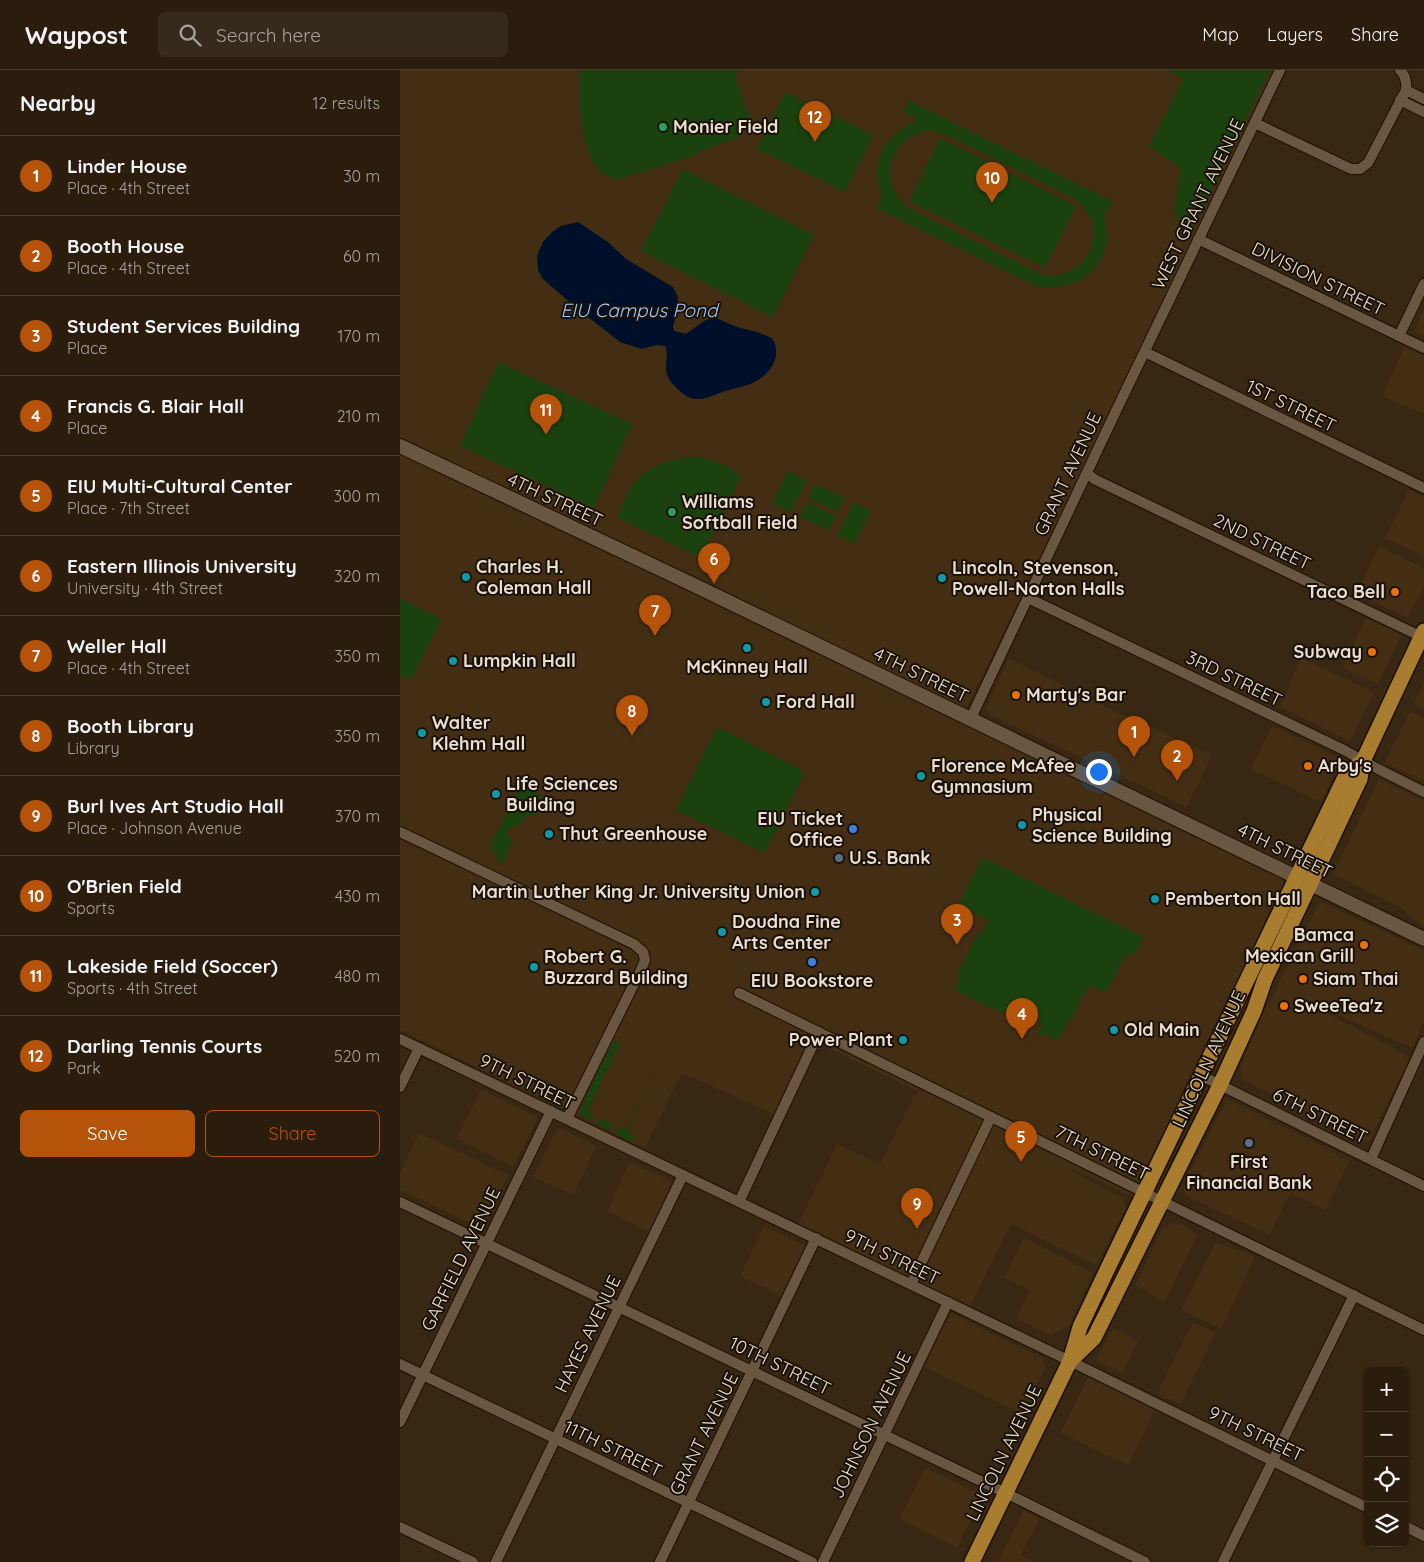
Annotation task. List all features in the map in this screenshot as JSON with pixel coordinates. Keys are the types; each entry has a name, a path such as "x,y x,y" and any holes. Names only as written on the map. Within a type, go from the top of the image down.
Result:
{"main road":[{"name":"LINCOLN AVENUE","path":"1070,1361 1094,1338 1220,1085 1254,1011 1265,979 1360,780 1363,761 1423,635"},
{"name":"LINCOLN AVENUE","path":"972,1562 1070,1361 1080,1327 1347,773 1363,761"}],"street":[{"name":"WEST GRANT AVENUE","path":"1145,352 1280,70"},
{"path":"1255,123 1351,169 1360,169 1368,163 1406,90 1407,83 1404,73 1400,70"},
{"path":"1406,90 1424,98"},
{"path":"1400,100 1424,112"},
{"name":"DIVISION STREET","path":"1198,239 1424,348"},
{"path":"1399,336 1424,284"},
{"name":"GRANT AVENUE","path":"970,720 1145,352"},
{"name":"1ST STREET","path":"1145,352 1424,488"},
{"name":"4TH STREET","path":"400,446 1424,939"},
{"name":"2ND STREET","path":"1087,473 1094,479 1423,635"},
{"name":"3RD STREET","path":"1028,598 1344,750 1424,792"},
{"path":"400,832 634,944 644,952 645,960 641,970 567,1119"},
{"name":"7TH STREET","path":"739,993 1424,1330"},
{"path":"739,1202 818,1032"},
{"name":"9TH STREET","path":"400,1039 1070,1361 1364,1506"},
{"path":"1371,1159 1424,1042"},
{"path":"400,1087 419,1048"},
{"name":"6TH STREET","path":"1202,1076 1424,1186"},
{"name":"GARFIELD AVENUE","path":"400,1422 551,1111"},
{"path":"911,1284 991,1118"},
{"name":"HAYES AVENUE","path":"496,1562 683,1175"},
{"name":"10TH STREET","path":"400,1202 1006,1492 1145,1562"},
{"name":"GRANT AVENUE","path":"660,1562 816,1238"},
{"path":"1223,1562 1354,1295"},
{"name":"JOHNSON AVENUE","path":"823,1562 948,1302"},
{"name":"11TH STREET","path":"400,1364 812,1562"},
{"path":"400,1527 473,1562"},
{"path":"1409,1528 1424,1536"}],"shaded area":[{"path":"400,70 1275,70 1119,397 960,721 1283,878 1285,894 1137,1199 1066,1166 1123,1198 1126,1208 1096,1265 1011,1224 969,1309 797,1226 837,1144 880,1164 917,1091 820,1044 785,1119 682,1073 645,1148 400,1030"},
{"path":"1424,309 1424,336 1414,331"},
{"path":"1405,347 1424,356 1424,414 1382,396"},
{"path":"1408,490 1424,497 1424,556 1385,538"},
{"path":"1379,546 1424,568 1424,587 1407,618 1356,593"},
{"path":"1366,618 1402,635 1378,684 1342,668"},
{"path":"1009,658 1106,707 1212,755 1187,807 990,715 986,709"},
{"path":"1301,658 1374,692 1350,741 1280,707"},
{"path":"1424,682 1424,709 1414,703"},
{"path":"1410,711 1424,718 1424,781 1385,763"},
{"path":"1272,726 1341,759 1321,802 1251,769"},
{"path":"1379,779 1424,801 1424,926 1400,907 1335,875 1334,871"},
{"path":"1320,902 1424,950 1424,1021 1412,1048 1293,995 1410,1057 1368,1143 1242,1079 1240,1068 1263,1012 1278,987"},
{"path":"481,1089 538,1118 513,1167 456,1138"},
{"path":"1227,1099 1349,1161 1326,1210 1290,1193 1270,1235 1186,1196 1183,1186"},
{"path":"558,1127 596,1146 573,1195 533,1177"},
{"path":"419,1133 508,1175 483,1229 400,1190 400,1174"},
{"path":"630,1162 667,1179 670,1183 649,1232 607,1211"},
{"path":"1176,1222 1198,1234 1165,1302 1135,1286 1163,1227"},
{"path":"764,1226 806,1246 782,1296 740,1276"},
{"path":"1024,1238 1093,1273 1068,1327 1051,1335 1016,1319 1030,1290 1004,1278"},
{"path":"1215,1243 1255,1257 1221,1329 1181,1310"},
{"path":"951,1313 1042,1358 1045,1368 1023,1414 924,1367"},
{"path":"1193,1322 1216,1333 1181,1404 1158,1393"},
{"path":"1113,1328 1138,1341 1122,1373 1096,1360"},
{"path":"1088,1377 1155,1410 1128,1465 1060,1433"},
{"path":"925,1468 983,1495 957,1548 900,1519"},
{"path":"1024,1510 1040,1519 1021,1555 1034,1562 998,1562"}],"green space":[{"name":"Monier Field","path":"581,70 744,70 735,73 735,76 749,117 739,137 696,153 696,155 622,178 608,176 598,168 590,154 584,137 580,99"},
{"path":"1166,70 1270,70 1195,225 1184,223 1175,212 1180,175 1179,167 1149,146 1183,79"},
{"path":"785,92 873,135 845,192 757,149"},
{"path":"909,101 1112,201 1105,215 1107,238 1104,251 1092,271 1083,278 1061,286 1036,286 876,208 882,196 877,172 878,160 882,150 897,133 918,120 903,112","holes":["932,131 946,135 1071,197 1084,208 1092,221 1094,235 1091,248 1084,260 1074,269 1060,274 1043,275 910,209 899,199 893,187 892,162 897,150 917,134"]},
{"path":"940,138 1076,206 1045,268 909,201"},
{"path":"683,169 814,235 773,317 641,251"},
{"path":"498,362 632,424 594,508 460,446"},
{"name":"Williams Softball Field","path":"689,457 703,458 716,462 741,476 704,552 695,555 618,518 628,493 642,475 662,464"},
{"path":"788,471 807,480 791,512 772,503"},
{"path":"815,484 844,498 838,512 808,498"},
{"path":"807,502 836,516 829,530 800,517"},
{"path":"854,502 871,511 854,544 837,536"},
{"path":"400,598 441,619 411,680 400,675"},
{"path":"717,727 800,769 803,776 765,853 676,810"},
{"path":"523,779 531,782 543,800 536,815 525,817 520,825 511,827 506,834 512,842 502,864 498,861 492,848 491,840 498,830"},
{"path":"982,857 1143,937 1136,954 1126,954 1106,993 1089,985 1084,995 1081,996 1081,1001 1072,1019 1069,1020 1058,1041 1043,1033 1041,1037 1037,1035 1043,1023 1024,1014 1018,1025 1014,1023 1015,1019 954,990 960,978 957,976 977,934 981,935 988,920 958,906"},
{"path":"614,1040 620,1043 589,1108 590,1113 594,1115 590,1121 582,1116 581,1107"},
{"path":"659,1061 627,1132 635,1136 630,1141 616,1134 618,1127 626,1130"},
{"path":"600,1118 613,1125 609,1130 598,1125 597,1123"}],"water":[{"name":"EIU Campus Pond","path":"578,222 608,242 626,259 673,287 678,297 677,313 673,326 674,331 686,334 704,321 716,318 737,327 757,332 772,338 775,344 776,356 772,367 751,384 707,398 693,399 682,393 671,382 666,371 667,351 665,346 657,345 642,349 620,342 543,279 538,270 537,256 543,242 561,226"}],"place":[{"name":"Monier Field","path":"663,127"},
{"name":"Darling Tennis Courts","path":"815,142"},
{"name":"O'Brien Field","path":"992,203"},
{"name":"Lakeside Field (Soccer)","path":"546,435"},
{"name":"Williams Softball Field","path":"672,512"},
{"name":"Charles H. Coleman Hall","path":"466,577"},
{"name":"Lincoln, Stevenson, Powell-Norton Halls","path":"942,578"},
{"name":"Eastern Illinois University","path":"714,584"},
{"name":"Taco Bell","path":"1395,592"},
{"name":"Weller Hall","path":"655,636"},
{"name":"McKinney Hall","path":"747,648"},
{"name":"Subway","path":"1372,652"},
{"name":"Lumpkin Hall","path":"453,661"},
{"name":"Marty's Bar","path":"1016,695"},
{"name":"Ford Hall","path":"766,702"},
{"name":"Walter Klehm Hall","path":"422,733"},
{"name":"Booth Library","path":"632,736"},
{"name":"Linder House","path":"1134,757"},
{"name":"Arby's","path":"1308,766"},
{"name":"Florence McAfee Gymnasium","path":"921,776"},
{"name":"Booth House","path":"1177,781"},
{"name":"Life Sciences Building","path":"496,794"},
{"name":"Physical Science Building","path":"1022,825"},
{"name":"EIU Ticket Office","path":"853,829"},
{"name":"Thut Greenhouse","path":"549,834"},
{"name":"U.S. Bank","path":"839,858"},
{"name":"Martin Luther King Jr. University Union","path":"815,892"},
{"name":"Pemberton Hall","path":"1155,899"},
{"name":"Doudna Fine Arts Center","path":"722,932"},
{"name":"Student Services Building","path":"957,945"},
{"name":"Bamca Mexican Grill","path":"1364,945"},
{"name":"EIU Bookstore","path":"812,962"},
{"name":"Robert G. Buzzard Building","path":"534,967"},
{"name":"Siam Thai","path":"1303,979"},
{"name":"SweeTea'z","path":"1284,1006"},
{"name":"Old Main","path":"1114,1030"},
{"name":"Francis G. Blair Hall","path":"1022,1039"},
{"name":"Power Plant","path":"903,1040"},
{"name":"First Financial Bank","path":"1249,1143"},
{"name":"EIU Multi-Cultural Center","path":"1021,1162"},
{"name":"Burl Ives Art Studio Hall","path":"917,1229"}]}
